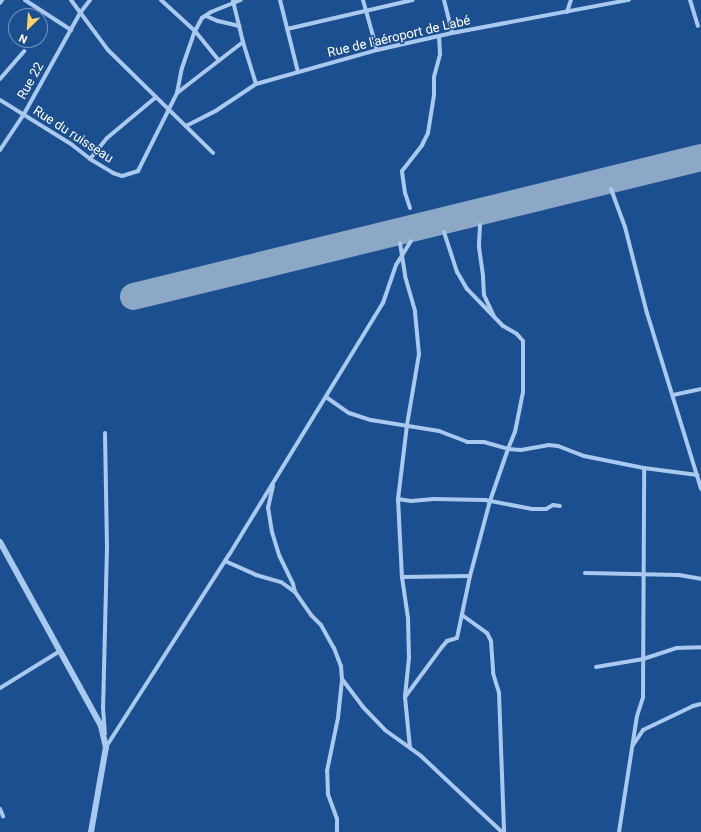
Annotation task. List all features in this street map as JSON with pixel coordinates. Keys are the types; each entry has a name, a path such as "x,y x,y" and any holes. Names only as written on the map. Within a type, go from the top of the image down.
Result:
{"street":[{"path":"25,0 70,30"},
{"path":"71,0 108,50 213,153"},
{"name":"Rue 22","path":"0,150 24,114 70,30 90,0"},
{"path":"161,0 195,31 219,61"},
{"path":"169,110 177,93 182,68 195,31 206,16 233,1 241,0"},
{"path":"280,0 298,72"},
{"path":"363,0 376,50"},
{"path":"287,29 413,0"},
{"path":"444,0 452,33"},
{"path":"567,12 571,0"},
{"name":"Rue de l'aéroport de Labé","path":"186,126 217,110 256,84 298,72 376,50 452,33 629,0"},
{"path":"690,0 698,26"},
{"path":"233,1 243,42 256,84"},
{"path":"206,16 218,21 239,26"},
{"path":"410,208 405,193 402,171 422,145 428,132 434,94 434,77 440,54 439,36"},
{"path":"177,93 243,42"},
{"path":"0,80 24,51"},
{"path":"90,159 107,138 156,97"},
{"name":"Rue du ruisseau","path":"0,100 71,144 90,159 113,173 122,176 138,171 169,110"},
{"path":"612,189 625,227 647,313 701,487"},
{"path":"480,225 479,247 484,295 495,318"},
{"path":"405,697 447,641 457,638 470,576 490,501 508,449 516,432 523,392 523,341 495,318 462,282 457,272 444,232"},
{"path":"106,747 225,561 383,303 392,276 411,240"},
{"path":"400,243 403,254 405,276 415,312 419,354 398,499 402,577 408,618 409,644 405,697 410,748"},
{"path":"673,396 701,389"},
{"path":"326,397 349,413 371,420 439,431 468,442 484,442 508,449 521,450 548,445 558,446 584,456 644,468 698,475"},
{"path":"91,832 106,747 103,707 107,547 105,433"},
{"path":"619,832 637,716 643,697 644,468"},
{"path":"274,481 268,507 272,532 279,556 293,584 295,592"},
{"path":"398,499 411,501 434,499 490,501 532,509 546,508 553,505 560,506"},
{"path":"0,542 101,726 106,747"},
{"path":"225,561 256,575 281,582 295,592 311,615 322,625 334,648 341,666 342,679 338,718 327,771 328,794 337,819 337,832"},
{"path":"585,573 679,575 701,579"},
{"path":"402,577 470,576"},
{"path":"462,615 486,633 491,641 493,673 499,693 503,832"},
{"path":"596,667 643,659 676,648 701,647"},
{"path":"0,688 60,651"},
{"path":"342,679 362,707 385,730 421,756 503,832"},
{"path":"632,746 643,730 693,706 701,704"},
{"path":"0,809 3,816"}],"runway":[{"path":"133,296 701,157"}]}
